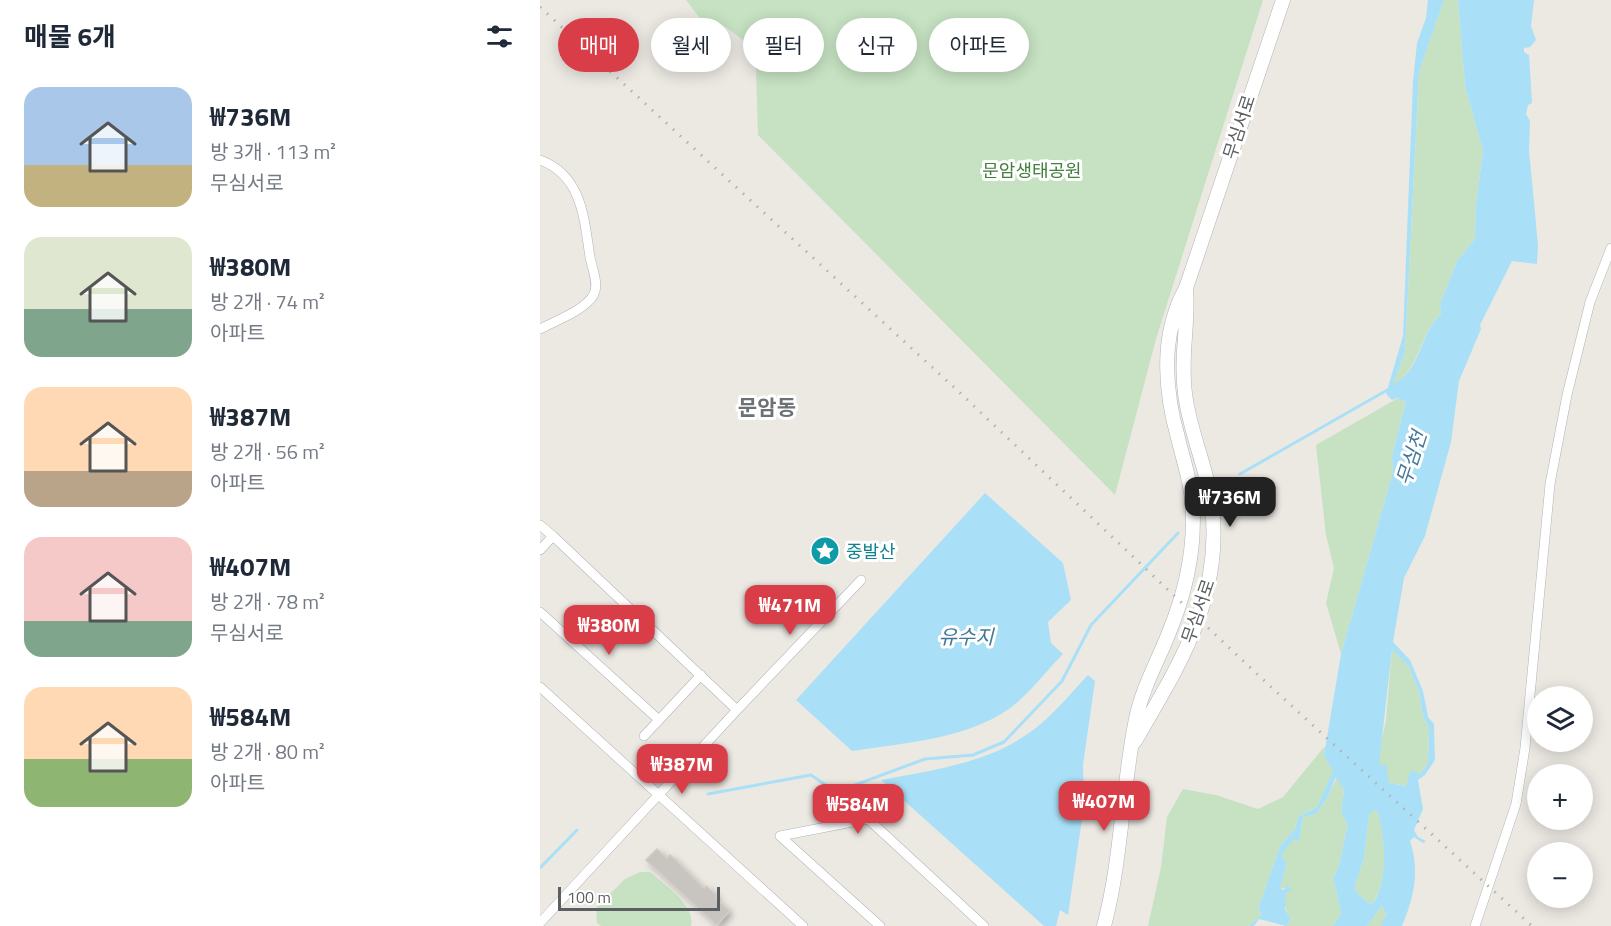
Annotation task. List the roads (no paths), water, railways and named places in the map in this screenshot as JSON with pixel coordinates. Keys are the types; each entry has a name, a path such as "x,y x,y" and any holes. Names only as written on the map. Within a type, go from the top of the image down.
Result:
{"street":[{"name":"무심서로","path":"1104,926 1136,718 1170,630 1191,561 1192,501 1188,472 1170,407 1166,379 1168,343 1176,307 1186,288 1284,0"},
{"path":"540,160 549,164 565,178 585,212 596,286 589,301 540,329"},
{"path":"1475,926 1516,804 1525,748 1550,484 1567,395 1590,302 1611,248"},
{"name":"무심서로","path":"1133,746 1194,633 1209,590 1212,566 1214,523 1210,496 1189,420 1184,392 1182,358 1188,310 1186,288"},
{"path":"540,525 737,710"},
{"path":"540,550 553,536"},
{"path":"540,923 861,580"},
{"path":"540,612 659,720"},
{"path":"644,736 701,675"},
{"path":"540,687 661,794 803,926"},
{"path":"880,926 780,836 868,819 984,926"}],"water":[{"name":"무심천","path":"1428,0 1444,0 1419,72 1405,352 1393,384 1402,379 1415,362 1428,331 1441,314 1440,304 1457,261 1475,239 1476,204 1483,151 1465,86 1458,0 1534,0 1531,26 1536,40 1530,47 1524,48 1524,52 1529,55 1532,103 1528,105 1526,114 1530,121 1529,150 1538,245 1537,264 1512,261 1480,325 1481,329 1459,381 1451,442 1425,536 1404,578 1393,642 1410,660 1423,691 1428,717 1434,724 1435,760 1425,775 1418,780 1423,809 1414,830 1418,837 1426,841 1423,843 1414,837 1410,841 1415,863 1414,884 1410,905 1402,926 1381,926 1386,915 1382,905 1367,926 1333,926 1341,913 1333,877 1339,866 1348,826 1341,812 1344,790 1336,777 1328,797 1316,814 1303,817 1299,842 1294,839 1281,855 1287,863 1280,888 1284,890 1287,885 1292,889 1286,893 1285,909 1291,919 1286,926 1259,919 1254,926 1249,926 1262,914 1258,909 1280,846 1295,829 1299,816 1317,807 1333,771 1324,755 1341,654 1393,472 1392,455 1406,402 1398,398 1392,400 1386,394 1403,336 1413,81 1417,43 1426,18","holes":["1392,649 1409,667 1419,692 1423,716 1429,728 1428,764 1420,774 1411,770 1406,786 1389,783 1386,764 1379,765","1374,810 1377,811 1380,821 1384,860 1381,886 1371,905 1356,892 1355,885 1364,859 1369,814"]},
{"name":"유수지","path":"985,493 1063,563 1071,600 1048,622 1051,643 1063,654 1022,698 1005,712 985,722 942,736 852,751 796,700"},
{"path":"1088,675 1095,681 1083,765 1084,805 1068,915 1060,910 1056,926 1044,926 881,780 958,764 1012,744 1045,720"}],"waterway":[{"path":"1240,474 1389,389"},
{"path":"708,794 811,775 836,792 925,759 973,755 1004,742 1062,681 1091,625 1178,533"},
{"path":"540,868 577,830"}],"railway":[{"path":"540,7 958,391 1258,675 1532,926"}],"place":[{"name":"중발산","path":"825,551"}],"district":[{"name":"문암동","path":"767,407"}],"park label":[{"name":"문암생태공원","path":"1032,170"}]}
